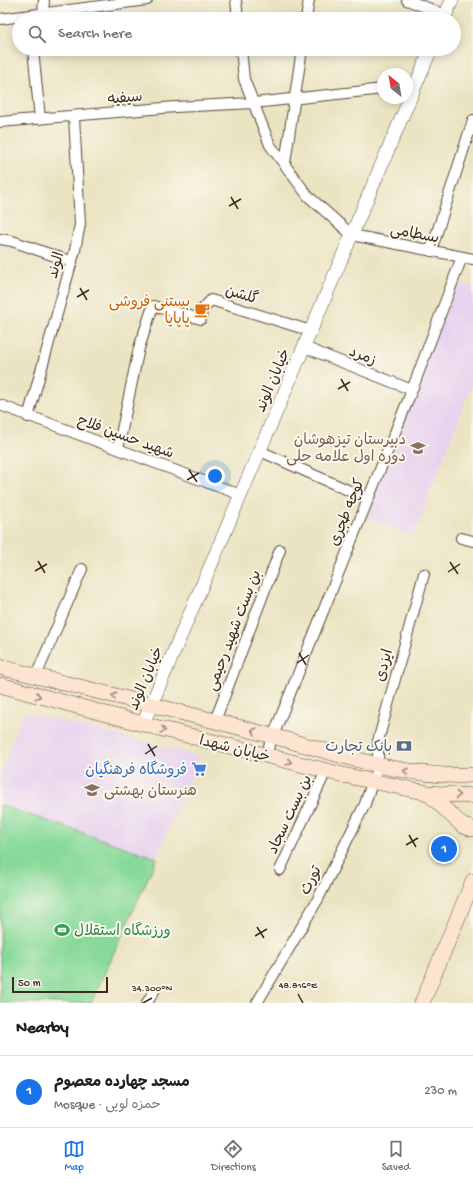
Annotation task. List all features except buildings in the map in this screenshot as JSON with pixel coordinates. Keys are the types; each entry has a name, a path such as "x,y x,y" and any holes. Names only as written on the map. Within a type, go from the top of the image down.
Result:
{"main road":[{"name":"خیابان شهدا","path":"0,667 215,721 378,766 424,774 473,775"},
{"name":"خیابان شهدا","path":"0,685 143,724 326,771 428,793 473,796"},
{"path":"428,793 463,826 473,829"},
{"path":"422,1003 473,881"}],"street":[{"path":"43,12 44,0"},
{"path":"58,12 147,0"},
{"path":"236,0 237,12"},
{"path":"307,12 309,0"},
{"path":"407,0 434,12"},
{"path":"447,12 452,0"},
{"path":"0,20 12,19"},
{"path":"34,56 40,119"},
{"path":"242,56 244,79 270,145 285,163 308,196 352,235"},
{"path":"285,163 301,56"},
{"name":"خیابان الوند","path":"413,82 427,56"},
{"name":"سیفیه","path":"0,122 74,117 175,107 254,103 377,90"},
{"name":"خیابان الوند","path":"143,724 352,235 404,104"},
{"name":"الوند","path":"28,417 72,262 80,224 74,117"},
{"path":"431,251 473,120"},
{"name":"بسطامی","path":"352,235 473,259"},
{"path":"0,240 26,245 72,262"},
{"name":"کوچه طجری","path":"265,756 412,390 462,256"},
{"name":"گلشن","path":"118,449 128,408 139,348 153,306 202,319 202,310 211,300 311,331"},
{"name":"زمرد","path":"304,347 412,390"},
{"name":"شهید حسین فلاح","path":"0,407 241,495"},
{"path":"260,451 368,499"},
{"path":"461,538 473,541"},
{"name":"بن بست شهید رحیمی","path":"215,721 280,550"},
{"path":"36,676 82,569"},
{"name":"ایزدی","path":"378,766 378,741 424,574"},
{"name":"تورث","path":"257,1003 318,899 365,804 378,766"},
{"name":"بن بست سجاد","path":"280,870 326,771"},
{"path":"147,1003 154,992"}],"shaded area":[{"name":"دبیرستان تیزهوشان دوره اول علامه حلی","path":"459,282 473,287 473,381 413,537 361,515"},
{"name":"هنرستان بهشتی","path":"24,712 199,756 157,857 0,805 0,775"}],"green space":[{"name":"ورزشگاه استقلال","path":"0,805 157,858 91,1003 0,1003"}],"place":[{"name":"بستنی فروشی پاپایا","path":"202,310"},
{"name":"دبیرستان تیزهوشان دوره اول علامه حلی","path":"418,448"},
{"name":"بانک تجارت","path":"404,746"},
{"name":"فروشگاه فرهنگیان","path":"199,769"},
{"name":"هنرستان بهشتی","path":"92,790"},
{"name":"مسجد چهارده معصوم","path":"444,849"},
{"name":"ورزشگاه استقلال","path":"62,930"}]}
